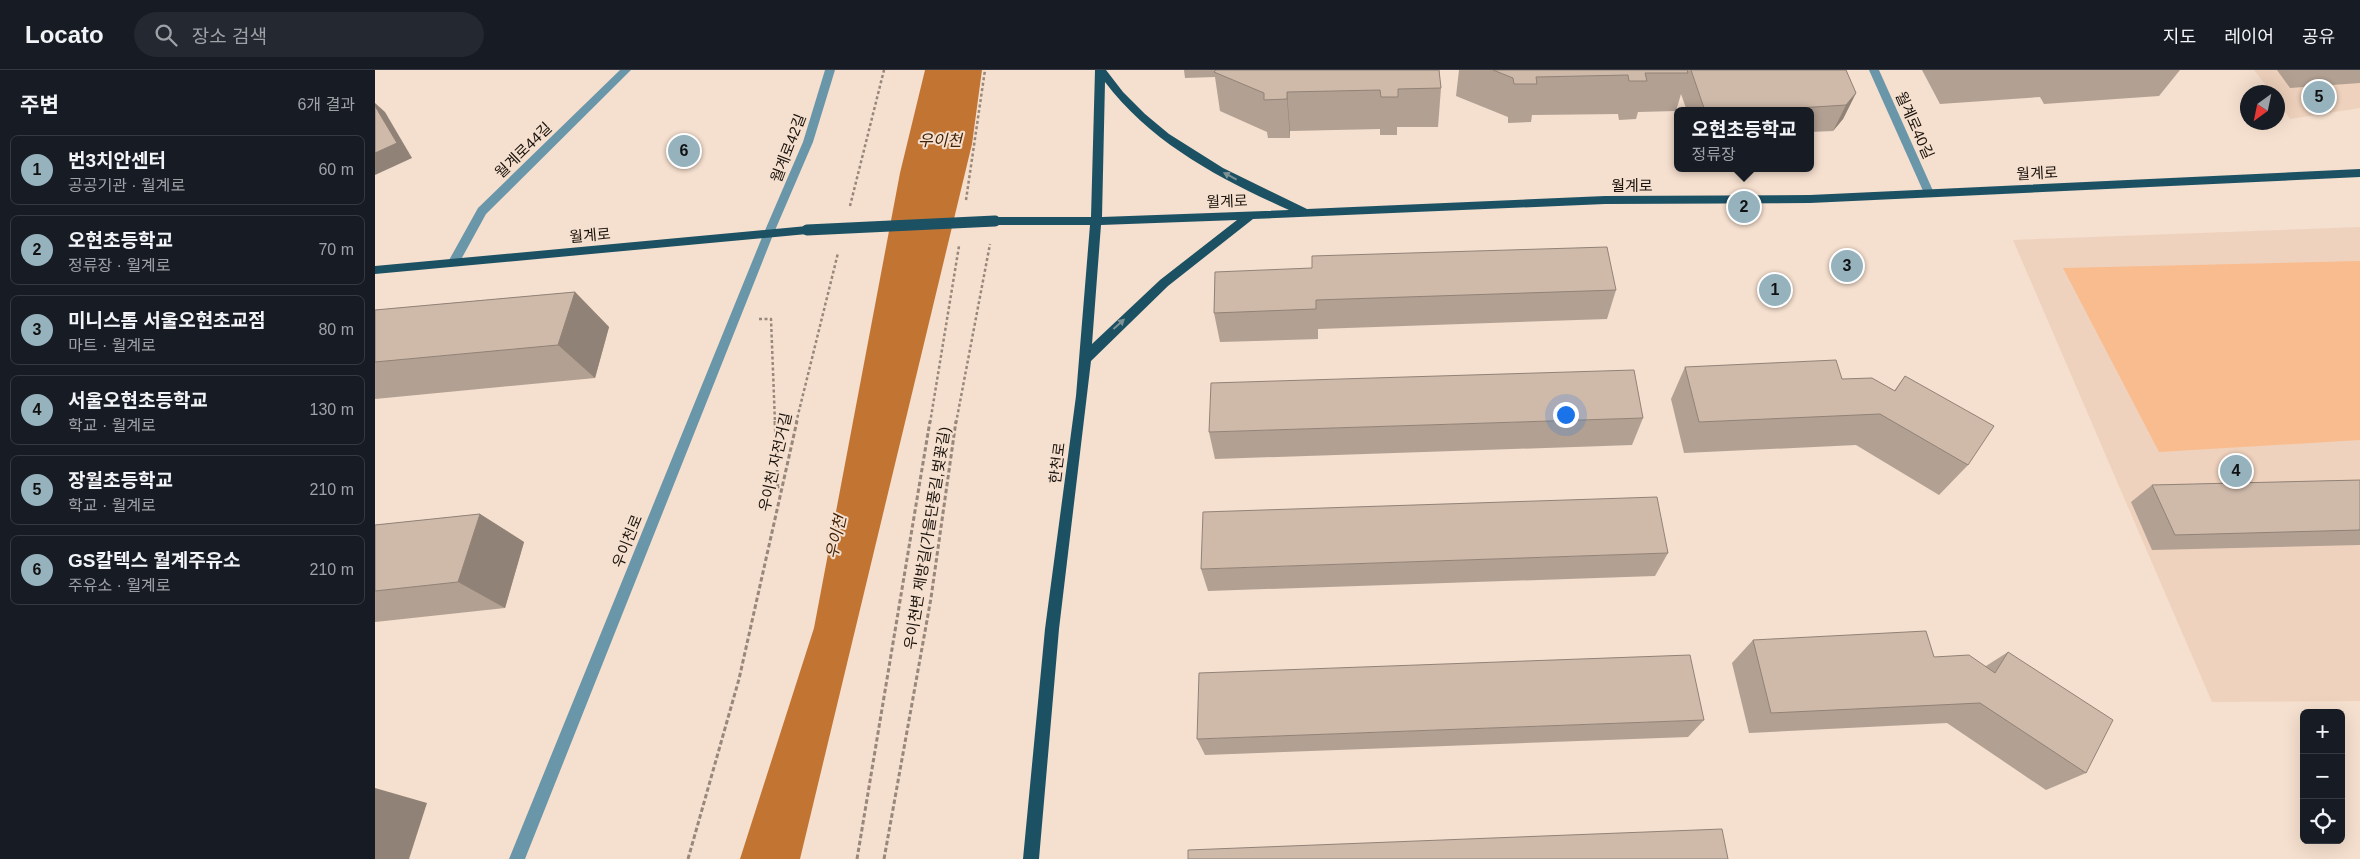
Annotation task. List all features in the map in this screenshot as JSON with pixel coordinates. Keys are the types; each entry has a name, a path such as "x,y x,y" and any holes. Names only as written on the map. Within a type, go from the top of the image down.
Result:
{"main road":[{"path":"1100,70 1145,120 1172,141 1222,172 1305,213"},
{"name":"한천로","path":"1031,859 1052,629 1085,359 1096,221 1100,70"},
{"name":"월계로","path":"375,270 807,230 995,221 1096,221 1250,216 1605,200 1810,199 2360,173"},
{"path":"1085,359 1105,336 1199,253 1250,216"}],"street":[{"name":"월계로44길","path":"455,262 482,211 626,70"},
{"name":"월계로42길","path":"768,235 808,142 831,70"},
{"name":"월계로40길","path":"1874,70 1929,193"},
{"name":"우이천로","path":"517,859 768,235"}],"path":[{"path":"847,216 884,70"},
{"path":"965,207 985,70"},
{"name":"우이천변 제방길(가을단풍길,벚꽃길)","path":"884,859 931,598 960,393 995,221"},
{"path":"857,859 947,325 960,237"},
{"name":"우이천 자전거길","path":"689,859 739,679 778,497 840,244"},
{"path":"734,318 771,319 778,497"}],"shaded area":[{"path":"2254,70 2360,70 2360,108 2290,119 2285,112 2285,85 2266,85"},
{"path":"2360,227 2360,701 2212,702 2013,240"},
{"path":"2360,261 2360,440 2159,452 2063,268"}],"water":[{"name":"우이천","path":"925,70 982,70 972,144 800,859 740,859 814,628 900,173"}],"building":[{"path":"1216,70 1439,70 1441,88 1398,89 1398,97 1381,97 1380,90 1287,92 1287,99 1264,100 1264,93 1214,72"},
{"path":"1493,70 1687,70 1688,73 1645,73 1647,81 1629,81 1628,75 1536,77 1537,84 1514,84 1513,78"},
{"path":"1691,70 1846,70 1856,93 1846,105 1814,107 1704,107"},
{"path":"375,106 397,143 375,153"},
{"path":"1607,247 1616,290 1316,300 1316,309 1214,313 1215,272 1312,268 1312,256"},
{"path":"575,292 558,345 375,362 375,310"},
{"path":"1836,360 1842,379 1872,378 1895,391 1905,376 1994,426 1968,465 1880,414 1699,422 1685,367"},
{"path":"1634,370 1643,418 1209,432 1211,383"},
{"path":"2360,480 2360,530 2175,535 2152,485"},
{"path":"1657,497 1668,553 1201,569 1203,512"},
{"path":"480,514 458,582 375,591 375,525"},
{"path":"1926,631 1934,657 1969,655 1995,673 2008,652 2113,720 2086,773 1980,703 1771,713 1753,640"},
{"path":"1690,655 1704,720 1197,739 1199,673"},
{"path":"1722,829 1728,859 1188,859 1188,850"}],"place":[{"name":"장월초등학교","path":"2319,97"},
{"name":"GS칼텍스 월계주유소","path":"684,151"},
{"name":"오현초등학교","path":"1744,207"},
{"name":"미니스톱 서울오현초교점","path":"1847,266"},
{"name":"번3치안센터","path":"1775,290"},
{"name":"서울오현초등학교","path":"2236,471"}]}
